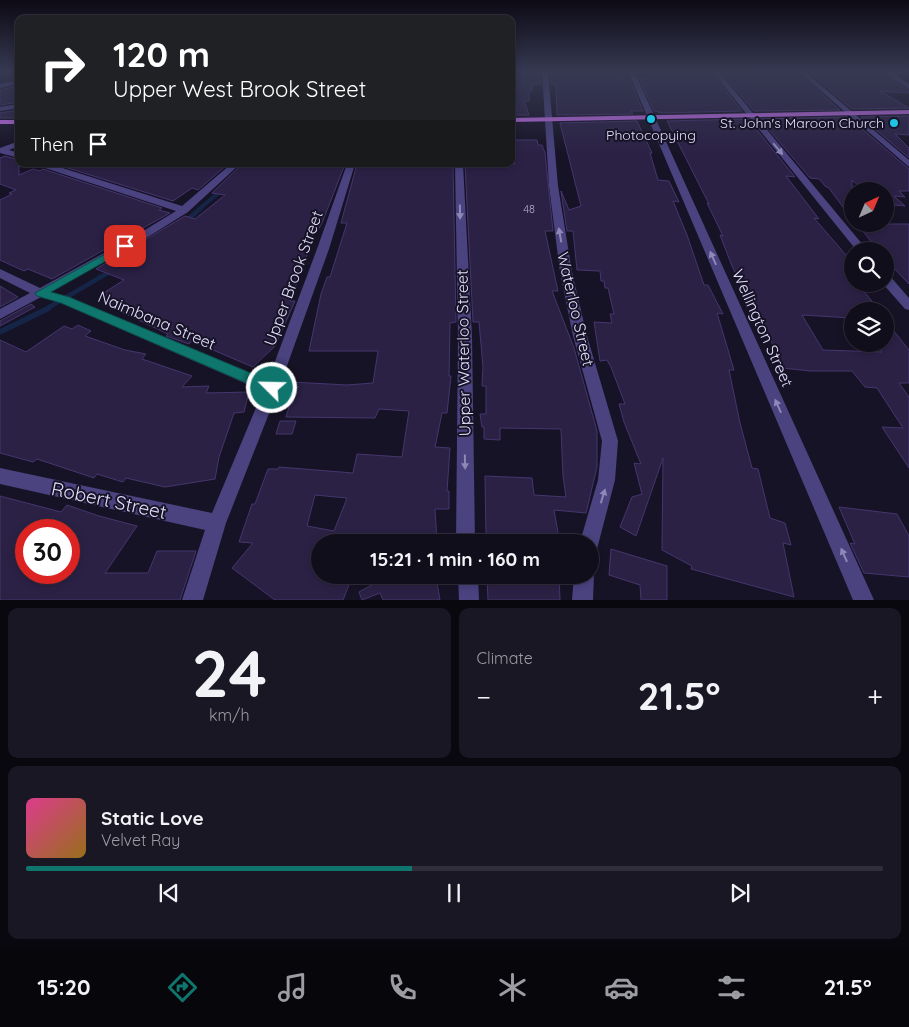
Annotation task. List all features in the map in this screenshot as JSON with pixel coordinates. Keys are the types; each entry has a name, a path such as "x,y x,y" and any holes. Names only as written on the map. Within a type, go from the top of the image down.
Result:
{"main road":[{"path":"515,120 909,112"},
{"path":"0,122 15,122"}],"street":[{"name":"Waterloo Street","path":"546,99 557,218 572,303 610,441 610,458 606,486 592,534"},
{"name":"Wellington Street","path":"643,99 864,600"},
{"path":"737,99 856,242"},
{"path":"834,99 909,164"},
{"path":"0,109 15,107"},
{"path":"0,150 15,144"},
{"path":"0,150 15,155"},
{"path":"51,167 184,210"},
{"path":"0,315 139,238 184,210 233,167"},
{"name":"Upper Brook Street","path":"192,600 217,523 272,388 323,249 350,167"},
{"name":"Upper Waterloo Street","path":"459,167 465,336 466,534"},
{"name":"Naimbana Street","path":"0,273 40,293 65,300 272,388"},
{"path":"894,288 909,306"},
{"name":"Robert Street","path":"0,476 217,523"},
{"path":"468,584 469,600"},
{"path":"582,600 583,584"}],"building":[{"path":"0,99 15,99 15,103 0,105"},
{"path":"515,99 529,99 529,101 524,101 529,115 515,115"},
{"path":"556,99 638,99 643,111 631,111 633,114 557,115"},
{"path":"649,99 732,99 742,111 662,113 654,111"},
{"path":"744,99 828,99 840,110 754,111"},
{"path":"840,99 894,99 909,108 852,109"},
{"path":"15,111 15,118 0,118 0,113"},
{"path":"909,116 909,135 895,134 909,148 909,158 861,117"},
{"path":"848,117 909,169 909,191 899,191 905,197 894,196 894,182 854,182 852,180 852,182 844,182 844,208 828,187 819,179 810,178 760,119"},
{"path":"748,119 795,177 786,176 819,219 814,218 844,253 844,292 865,292 873,302 844,302 844,318 802,315 823,350 894,352 894,331 909,350 909,383 899,383 909,397 909,468 882,427 903,428 877,388 865,387 852,371 810,371 783,368 760,316 742,287 732,266 720,235 723,236 707,203 709,204 667,121"},
{"path":"637,121 652,153 650,153 658,180 669,181 679,202 673,201 704,285 708,285 723,314 717,313 734,370 729,370 740,423 752,468 758,469 770,518 785,523 791,545 783,543 794,597 691,569 692,566 662,550 663,458 636,536 620,527 632,497 642,494 634,463 641,464 624,422 619,404 625,404 611,367 607,360 600,361 594,322 612,323 610,314 614,314 608,288 605,288 604,281 601,281 600,271 577,270 573,231 567,231 561,191 569,210 581,206 560,123"},
{"path":"515,140 537,140 538,145 542,145 545,153 553,231 545,231 558,291 552,291 574,348 597,431 597,467 586,513 554,510 558,534 486,534 485,476 532,478 534,495 566,497 561,429 500,428 500,440 484,439 484,427 482,427 480,414 486,414 486,386 482,386 483,367 479,322 473,322 465,167 515,167"},
{"path":"5,156 15,159 15,167 19,167 19,175 33,169 40,171 43,169 162,208 159,210 170,213 52,279 28,269 24,271 0,260 0,200 16,190 0,184 0,158"},
{"path":"65,167 225,167 198,190 192,188 173,201"},
{"path":"239,167 344,167 322,223 318,230 314,230 290,301 295,301 275,346 253,367 192,341 189,344 166,336 168,334 107,305 116,299 102,294 124,280 96,269 185,216 195,219 225,195 212,193"},
{"path":"356,167 453,167 456,322 450,323 449,376 451,376 447,413 442,413 435,447 450,448 447,491 449,491 449,509 435,509 437,534 311,534 311,584 349,584 343,600 275,600 232,568 253,543 239,542 252,504 255,504 268,469 278,469 279,467 353,473 357,454 402,457 409,411 379,409 375,418 286,417 297,387 299,387 291,382 347,385 373,383 378,351 309,351 321,294 327,277 330,277 347,223 341,223","holes":["315,495 347,498 334,531 307,526"]},
{"path":"894,196 905,206 894,205"},
{"path":"894,224 909,224 909,284 894,268 894,242 872,242 864,232 894,232"},
{"path":"0,286 18,297 0,307"},
{"path":"31,304 35,307 0,326 0,321"},
{"path":"78,325 91,331 85,336 125,350 146,354 142,359 192,376 182,387 209,386 206,393 249,392 244,412 234,413 219,457 215,479 165,487 126,478 123,482 97,474 94,478 37,459 33,462 0,453 0,340 26,352 64,326 72,329"},
{"path":"280,421 296,421 292,434 276,434"},
{"path":"0,496 61,512 67,505 137,526 105,573 148,573 157,551 196,551 180,600 0,600"},
{"path":"839,507 897,514 909,536 909,577 864,573 850,543 855,544"},
{"path":"611,549 667,566 667,600 641,600 640,585 609,575"},
{"path":"374,584 437,584 440,600 383,600 380,593 362,600 359,592"},
{"path":"487,584 559,584 560,600 488,600"}],"waterway":[{"path":"199,209 222,190"},
{"path":"187,220 201,208"},
{"path":"46,309 111,271"},
{"path":"0,332 49,308"}],"place":[{"name":"Photocopying","path":"651,119"},
{"name":"St. John's Maroon Church","path":"894,123"}],"route":[{"path":"125,246 40,293 65,300 272,388"}]}
